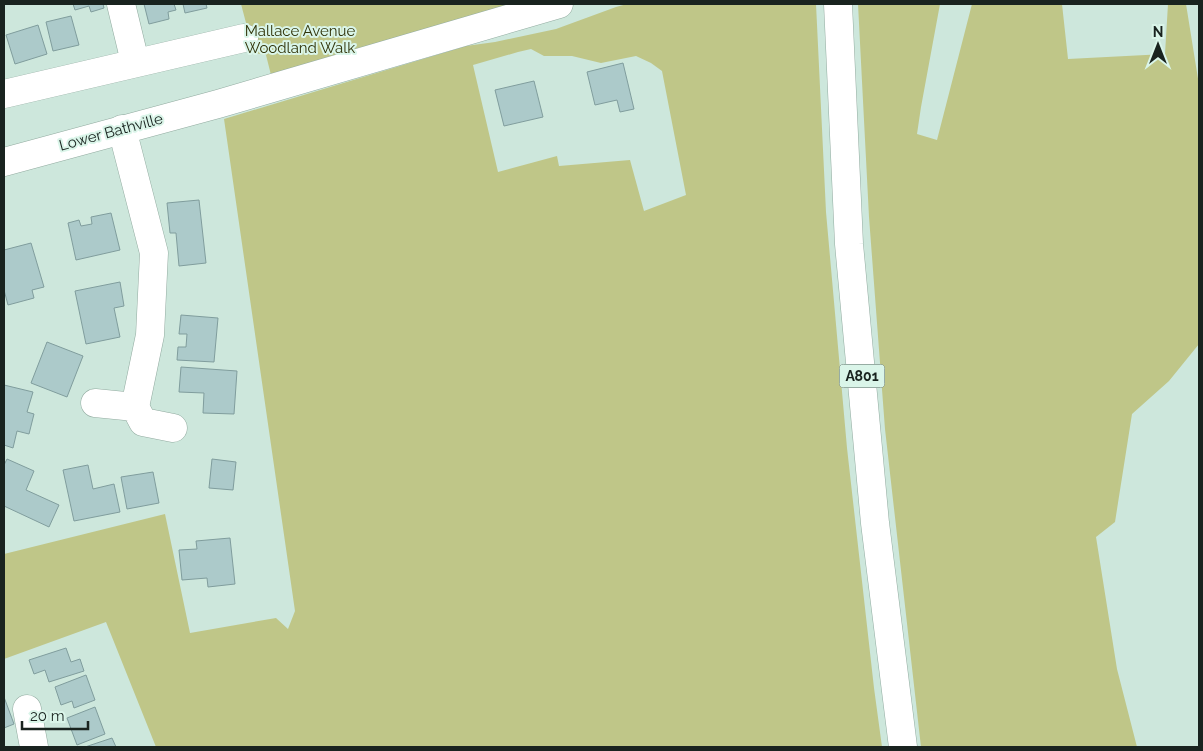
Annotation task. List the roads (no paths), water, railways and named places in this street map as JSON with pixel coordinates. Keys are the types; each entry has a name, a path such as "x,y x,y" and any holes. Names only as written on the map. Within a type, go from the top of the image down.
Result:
{"main road":[{"path":"121,4 135,62"},
{"name":"Lower Bathville","path":"4,162 218,104 559,4"},
{"name":"A801","path":"838,4 850,244 875,523 903,747"},
{"path":"4,94 244,38"},
{"path":"122,129 154,253 150,335 135,407 143,422 173,428"},
{"path":"94,403 135,407"},
{"path":"27,709 34,747"}],"park label":[{"name":"Mallace Avenue Woodland Walk","path":"300,40"}]}
